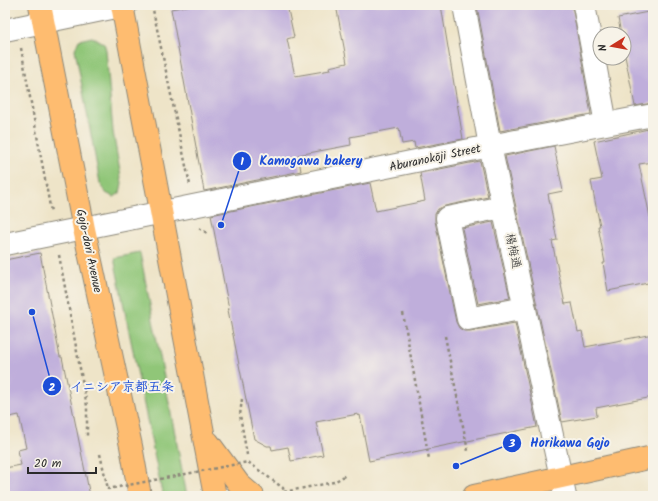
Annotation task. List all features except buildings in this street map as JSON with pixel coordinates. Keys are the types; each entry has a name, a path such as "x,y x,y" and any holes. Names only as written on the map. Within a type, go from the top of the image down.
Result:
{"highway":[{"path":"123,5 215,496"},
{"name":"Gojo-dori Avenue","path":"42,14 84,229 140,496"},
{"path":"204,436 239,484 253,496"},
{"path":"474,496 563,486 653,457"}],"street":[{"path":"5,30 42,14 123,5"},
{"name":"楊梅通","path":"464,5 490,146 563,486"},
{"path":"584,5 606,124"},
{"name":"Aburanokōji Street","path":"5,244 161,214 490,146 653,115"},
{"path":"503,207 447,218 468,319 525,308"},
{"path":"129,496 135,468"}],"path":[{"path":"152,5 199,228 207,233"},
{"path":"403,313 429,459"},
{"path":"445,336 468,451"},
{"path":"242,399 240,416 248,462 283,488 284,496"},
{"path":"100,454 108,489 108,496"},
{"path":"108,489 248,462"},
{"path":"284,492 334,482 346,475"}],"green space":[{"path":"92,37 104,43 106,50 113,132 122,183 120,193 114,197 106,193 100,183 75,49 79,40"},
{"path":"140,253 187,496 164,496 161,488 114,258"}],"place":[{"name":"Kamogawa bakery","path":"221,225"},
{"name":"イニシア京都五条","path":"32,312"},
{"name":"Horikawa Gojo","path":"456,466"}]}
